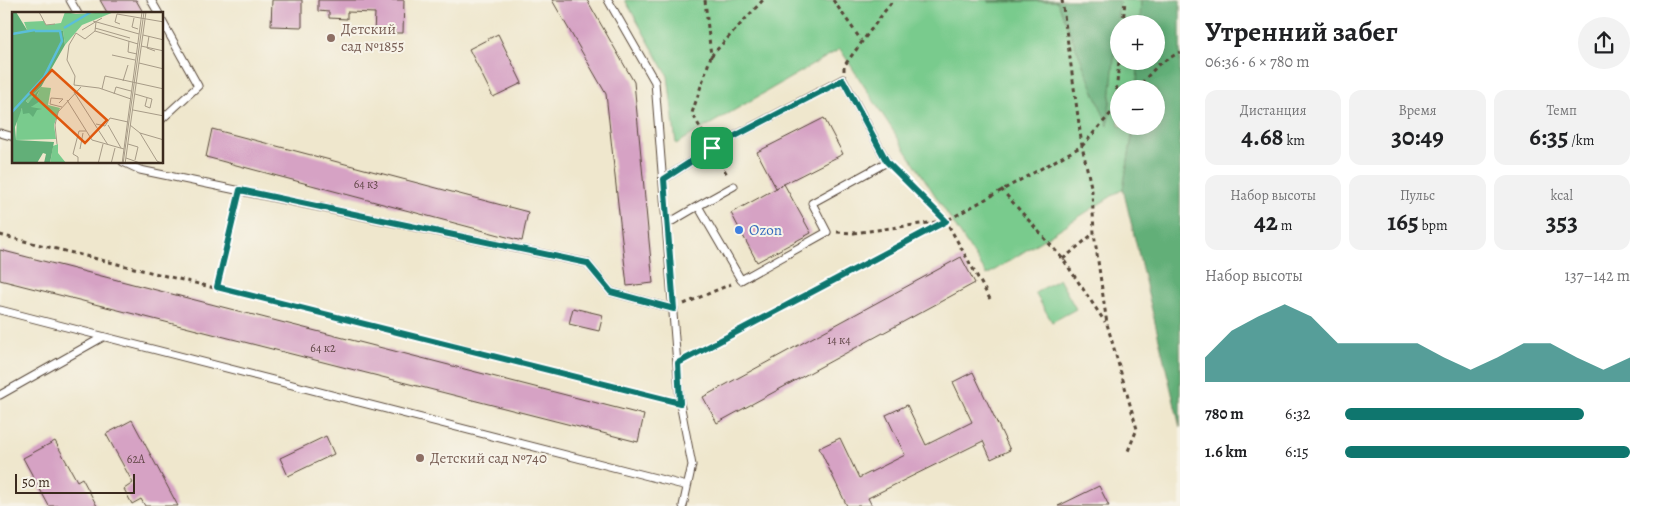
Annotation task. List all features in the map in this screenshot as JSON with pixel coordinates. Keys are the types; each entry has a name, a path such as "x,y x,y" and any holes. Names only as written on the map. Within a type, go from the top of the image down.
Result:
{"lane":[{"path":"70,0 77,12"},
{"path":"151,0 158,12"},
{"path":"608,0 655,82 680,403 692,465 683,506"},
{"path":"164,25 198,86 164,117"},
{"path":"664,179 712,148 843,80 887,162 812,204 827,232 741,280 698,206"},
{"path":"128,164 140,170 587,263 611,292 674,309"},
{"path":"667,224 734,186"},
{"path":"0,310 687,486"},
{"path":"0,395 103,337"}],"path":[{"path":"705,0 711,56"},
{"path":"734,186 692,113 711,56 763,0"},
{"path":"833,0 861,40"},
{"path":"843,80 844,66 861,40 893,0"},
{"path":"1062,0 1082,146 1092,191 1094,233 1107,324 1137,429 1128,451"},
{"path":"1124,15 1125,0"},
{"path":"1144,80 1159,64 1180,52"},
{"path":"678,363 946,221 1082,146 1110,113"},
{"path":"887,162 946,221 990,299"},
{"path":"1001,189 1063,259 1107,324"},
{"path":"217,287 240,190"},
{"path":"827,232 854,232 946,221"},
{"path":"1063,259 1094,233"},
{"path":"0,235 217,287 680,403"},
{"path":"674,309 741,280"}],"green space":[{"path":"625,0 1057,1 1108,124 1110,101 1110,135 1132,135 1123,189 987,275 840,49 676,144 668,76"},
{"path":"989,0 1119,0 1118,15 1110,15 1110,70 1113,70 1112,80 1110,80 1108,126 1057,1 989,2"},
{"path":"1119,0 1141,0 1140,15 1118,15"},
{"path":"1141,0 1180,0 1180,427 1123,189 1132,135 1165,135 1165,80 1137,80 1138,70 1165,70 1165,15 1140,15"},
{"path":"1113,70 1138,70 1137,80 1112,80"},
{"path":"1059,279 1076,309 1052,322 1035,293"}],"building":[{"path":"100,0 136,0 143,12 107,12"},
{"path":"272,0 302,0 302,27 271,26"},
{"path":"318,0 404,0 403,33 374,33 375,13 347,12 347,19 329,18 329,12 318,11"},
{"path":"552,0 587,0 634,82 653,283 627,286 606,94"},
{"path":"498,34 522,83 493,97 469,49"},
{"path":"824,118 843,154 776,188 757,152"},
{"path":"212,129 528,212 522,241 206,157"},
{"path":"784,184 811,233 757,262 731,213"},
{"path":"0,250 644,415 638,442 0,280"},
{"path":"961,257 975,283 717,423 703,397"},
{"path":"573,308 603,315 599,331 569,324"},
{"path":"973,372 1010,450 991,459 983,441 868,498 872,506 847,506 819,448 840,438 859,478 905,455 886,415 907,405 926,445 972,422 953,382"},
{"path":"132,420 178,506 145,506 141,499 132,504 124,489 133,483 106,434"},
{"path":"326,436 334,454 288,476 280,458"},
{"path":"55,441 77,481 82,478 97,506 49,506 23,458"},
{"path":"1099,486 1109,506 1058,506"}],"place":[{"name":"Детский сад №1855","path":"331,38"},
{"name":"Ozon","path":"739,230"},
{"name":"Детский сад №740","path":"420,458"}],"route":[{"path":"843,80 887,162 946,221 678,363 680,403 217,287 240,190 587,263 611,292 674,309 664,179 712,148 843,80"}]}
